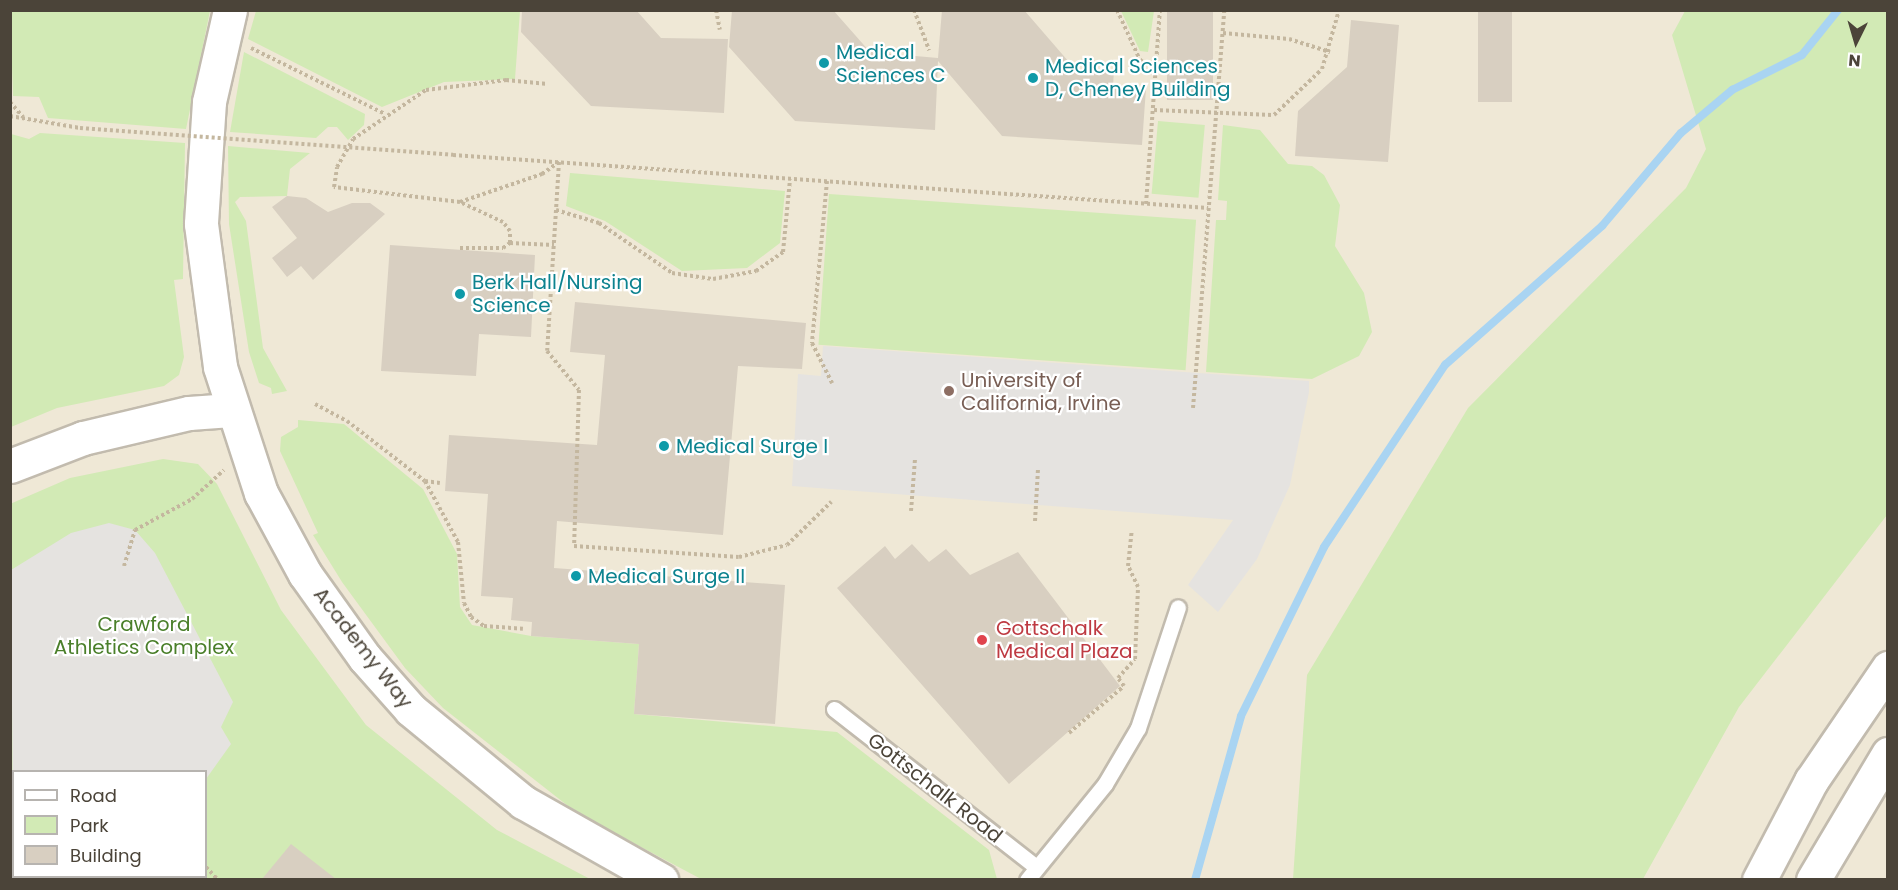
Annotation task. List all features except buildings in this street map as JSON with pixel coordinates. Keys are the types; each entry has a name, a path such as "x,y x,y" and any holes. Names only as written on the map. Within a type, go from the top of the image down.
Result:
{"street":[{"name":"Academy Way","path":"226,25 209,102 201,225 205,280 231,410 261,494 305,574 384,681 484,775 661,879"},
{"path":"10,466 83,438 189,413 231,410"},
{"path":"1759,879 1811,781 1887,668"},
{"path":"1813,879 1887,753"}],"lane":[{"path":"1032,873 1105,784 1138,728 1178,607"},
{"name":"Gottschalk Road","path":"834,709 1032,873"}],"path":[{"path":"716,10 720,30"},
{"path":"914,10 929,50"},
{"path":"1117,10 1140,60 1157,72"},
{"path":"1146,204 1160,10"},
{"path":"1193,408 1224,10"},
{"path":"1154,110 1274,115 1322,69 1330,52 1339,10"},
{"path":"226,25 275,57 385,114"},
{"path":"1223,33 1289,39 1330,52"},
{"path":"510,243 503,222 460,202 334,187 337,167 353,139 385,114 426,90 465,82 548,84"},
{"path":"10,102 24,117"},
{"path":"10,116 80,128 1208,208"},
{"path":"460,202 542,174 559,162"},
{"path":"559,162 547,351 579,390 574,546 739,557 787,545 831,502"},
{"path":"556,210 599,223 672,273 713,279 756,271 783,252 790,179"},
{"path":"827,181 812,343 832,383"},
{"path":"460,248 510,243 554,245"},
{"path":"315,404 347,421 425,482 458,542 464,603 471,617 484,626 523,629"},
{"path":"911,511 915,459"},
{"path":"123,566 135,530 192,499 226,467"},
{"path":"1035,521 1038,469"},
{"path":"425,482 440,483"},
{"path":"1069,733 1124,686 1118,678 1135,659 1138,587 1128,566 1132,530"},
{"path":"207,868 218,879"},
{"path":"10,877 14,879"}],"shaded area":[{"name":"University of California, Irvine","path":"10,11 1887,11 1887,879 11,879"},
{"path":"823,346 1309,381 1309,392 1290,485 1257,559 1218,612 1188,585 1233,520 792,486 798,374 821,376"},
{"path":"109,523 135,530 155,553 233,702 221,727 231,744 207,778 207,770 13,770 11,570 71,533"}],"green space":[{"path":"10,11 210,11 186,129 48,118 39,97 13,96"},
{"path":"256,11 520,11 515,79 444,82 382,107 248,39"},
{"path":"1121,11 1154,11 1148,52 1140,51"},
{"path":"1685,11 1887,11 1887,515 1739,707 1643,879 1293,879 1307,675 1468,408 1686,188 1706,149 1672,35"},
{"path":"244,52 365,114 364,125 348,140 337,127 328,127 316,138 230,132"},
{"path":"1158,121 1205,125 1198,198 1152,194"},
{"path":"1223,125 1260,130 1288,164 1312,166 1324,175 1340,205 1335,246 1364,293 1372,332 1359,356 1312,379 1206,372 1216,220 1226,220 1227,201 1218,200"},
{"path":"40,133 185,143 183,279 174,280 184,357 179,375 164,386 57,408 11,427 11,134 29,139"},
{"path":"228,146 310,153 290,169 287,196 240,197 235,202 246,221 263,348 287,391 272,394 271,388 259,383 249,352 229,224"},
{"path":"570,173 785,191 780,243 747,268 682,271 605,221 566,206"},
{"path":"829,194 1196,220 1186,370 818,345"},
{"path":"298,420 344,424 423,489 457,554 460,607 472,625 531,636 639,644 634,714 837,732 989,850 997,879 701,879 577,813 443,708 405,668 342,582 313,535 318,533 280,451 281,437 298,427"},
{"name":"Crawford Athletics Complex","path":"163,459 198,464 217,484 281,610 366,725 497,830 590,879 11,879 10,504 70,478"}],"waterway":[{"path":"1195,880 1241,716 1324,547 1445,365 1602,226 1681,133 1732,90 1802,55 1838,10"}],"place":[{"name":"Medical Sciences C","path":"824,63"},
{"name":"Medical Sciences D, Cheney Building","path":"1033,78"},
{"name":"Berk Hall/Nursing Science","path":"460,294"},
{"name":"University of California, Irvine","path":"949,391"},
{"name":"Medical Surge I","path":"664,446"},
{"name":"Medical Surge II","path":"576,576"},
{"name":"Gottschalk Medical Plaza","path":"982,640"}]}
